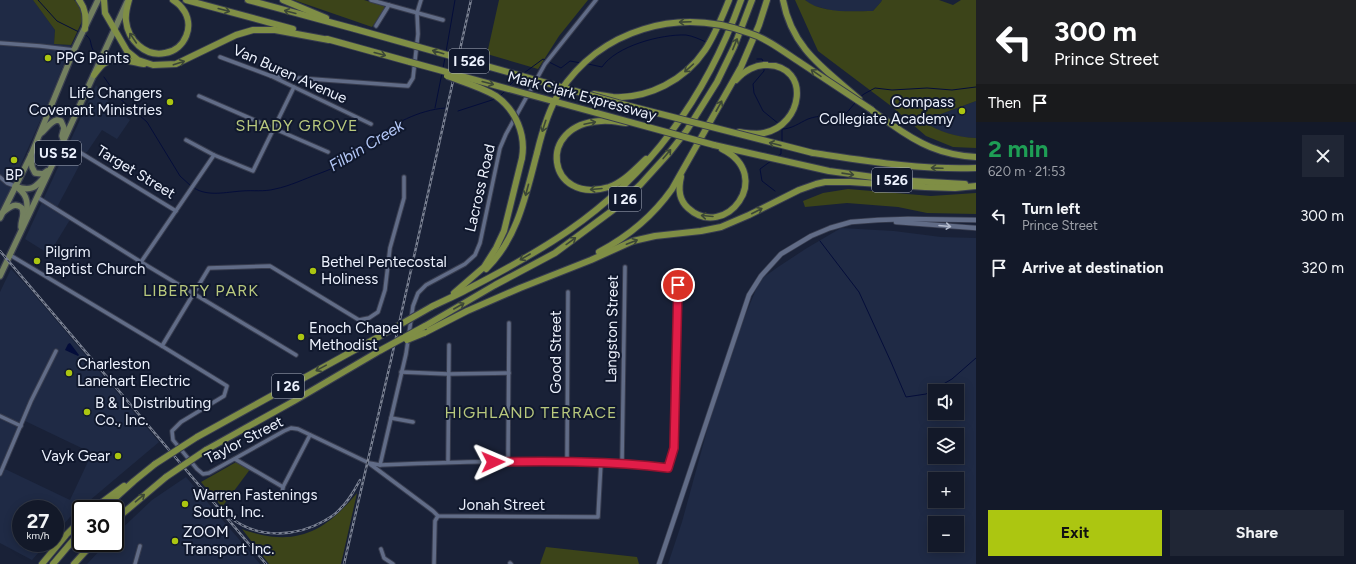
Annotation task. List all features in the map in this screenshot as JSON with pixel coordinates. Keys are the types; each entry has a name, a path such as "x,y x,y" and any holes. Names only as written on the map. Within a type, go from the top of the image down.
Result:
{"highway":[{"path":"79,0 84,6 85,29"},
{"path":"104,0 105,13 127,51 138,60 153,65"},
{"path":"128,0 126,21 135,42 143,49 154,54 161,54 175,50 182,43 188,32 188,22 185,12 180,5 173,0"},
{"name":"Mark Clark Expressway","path":"186,0 635,124 809,168 895,180 976,185"},
{"name":"Mark Clark Expressway","path":"248,0 717,129 813,153 908,166 976,168"},
{"path":"283,0 355,29"},
{"path":"584,92 612,97 623,97 642,94 673,81 688,69 704,52 729,0"},
{"name":"I 26","path":"113,500 155,464 197,437 431,307 488,278 568,231 618,192 645,165 678,123 702,84 727,36 741,0"},
{"name":"I 26","path":"124,512 166,477 206,450 294,402 368,357 425,329 495,285 555,253 614,210 640,185 669,153 687,130 717,82 734,47 752,0"},
{"path":"570,268 623,239 648,219 663,202 686,165 747,54 767,0"},
{"path":"783,0 788,19 799,40 812,58 820,67 872,110"},
{"path":"459,289 473,281 481,274 494,261 508,241 517,223 547,117 567,82 585,63 605,47 642,29 667,23 713,23 750,33 786,52 872,110 906,135 930,148 953,155 976,157"},
{"path":"94,74 110,60 121,60 162,66 176,64 230,38 253,30 276,30 329,40"},
{"path":"410,62 479,88 497,97 508,109 519,127 523,142 522,158 500,242 484,267 446,299"},
{"path":"717,129 750,133 765,133 783,124 794,109 796,102 796,85 789,74 776,66 764,65 752,68 742,74 728,89"},
{"path":"635,124 602,121 589,122 577,126 566,135 560,143 556,158 560,172 570,184 587,189 610,187 622,181 662,145"},
{"path":"686,165 679,184 679,190 686,207 697,215 709,217 719,216 732,209 740,201 745,186 744,174 736,158 714,145"},
{"path":"425,329 633,241 721,227 799,190 825,182 955,188 976,185"},
{"path":"104,500 119,488 134,481"},
{"path":"42,564 72,529"},
{"path":"53,564 72,542"},
{"path":"74,564 85,552"},
{"path":"79,564 88,552"}],"main road":[{"name":"US 52","path":"1,215 31,155 74,50 98,0"},
{"name":"US 52","path":"0,276 128,0"},
{"path":"39,135 50,123 57,120 61,121 64,128 62,136 63,142"},
{"path":"31,155 32,167 35,173 43,174 50,169"},
{"path":"15,186 26,190 31,189 38,184 50,169"},
{"path":"15,186 21,190 26,198 26,221"},
{"path":"1,215 14,205 22,208 24,215 21,223 22,231"}],"street":[{"path":"371,0 443,20"},
{"path":"271,76 408,86 413,78 418,34 417,13 421,0"},
{"name":"Lacross Road","path":"380,465 406,354 413,306 418,293 426,285 465,264 475,255 480,243 500,148 506,134 545,64 596,0"},
{"path":"376,26 390,5"},
{"path":"0,43 74,50"},
{"name":"Van Buren Avenue","path":"220,57 271,76 371,124"},
{"path":"186,140 214,155 253,172 294,87"},
{"path":"199,96 328,152"},
{"name":"Target Street","path":"63,142 176,211"},
{"path":"142,262 214,155"},
{"path":"0,177 15,186"},
{"path":"162,346 209,268 270,266 359,320 374,316 378,312 387,281 390,248 404,198 404,177"},
{"path":"37,197 296,355"},
{"path":"659,564 749,295 761,276 782,254 811,236 830,228 852,222 908,219 976,220"},
{"path":"878,220 976,228"},
{"name":"Taylor Street","path":"10,255 227,386 224,396 176,426 172,431 173,440 203,474 209,473 284,430 291,428 298,428 369,463 380,465 448,462 567,461 622,463 668,468 674,448 679,271"},
{"name":"Langston Street","path":"622,463 625,267"},
{"name":"Good Street","path":"567,461 568,292"},
{"path":"508,461 509,323"},
{"path":"448,462 449,345"},
{"path":"0,474 56,351"},
{"path":"402,372 448,374 509,373"},
{"path":"0,416 21,426"},
{"path":"391,418 413,422"},
{"path":"282,495 283,488 310,435"},
{"path":"235,459 283,488"},
{"name":"Jonah Street","path":"369,463 438,516 598,516 601,462"},
{"path":"434,564 435,521 438,516"},
{"path":"135,564 140,546"},
{"path":"381,549 384,558 393,564"}],"shaded area":[{"path":"0,0 33,0 55,30 54,44 71,45 51,96 0,212"},
{"path":"805,0 882,0 873,11 837,12 811,5"},
{"path":"96,85 113,108 130,120 117,139 102,130 87,152 82,154 76,164 79,166 56,209 71,218 49,254 25,239"},
{"name":"Compass Collegiate Academy","path":"976,101 976,138 961,137 939,131 922,121"},
{"path":"841,228 894,231 941,237 976,238 976,564 668,564 682,522 720,383 737,335 760,280 778,267"},
{"path":"11,269 159,442 90,500 72,500 72,515 64,524 64,500 12,500 12,549 0,543 0,292","holes":["23,420 92,453 70,500 3,468"]},
{"path":"70,343 79,355 78,356 65,350"},
{"path":"186,477 260,564 87,564 98,552 124,552 124,526 152,500"},
{"path":"17,552 39,552 32,560"}],"green space":[{"path":"33,0 74,0 80,5 83,12 83,19 71,45 54,44 55,30"},
{"path":"294,0 364,0 384,6 385,8 372,27"},
{"path":"499,0 588,0 559,36 538,69 487,54"},
{"path":"795,0 805,0 820,8 828,10 873,11 882,0 939,0 953,5 961,0 976,0 976,101 922,121 948,133 976,138 976,148 953,147 926,136 891,106 818,51"},
{"path":"848,189 931,196 976,193 976,214 927,213 898,207 847,203 805,207 803,201 823,193"},
{"path":"238,461 251,468 222,507 201,482"},
{"path":"357,493 341,564 269,564 242,529 262,535 278,537 292,537 305,534 327,522"},
{"path":"546,547 637,557 639,564 540,564"}],"waterway":[{"name":"Filbin Creek","path":"38,0 57,21 79,32"},
{"path":"446,52 455,0"},
{"name":"Filbin Creek","path":"84,34 90,39 93,50"},
{"name":"Filbin Creek","path":"588,64 602,67 618,53 628,47 652,39 686,35 706,42"},
{"path":"443,68 445,58"},
{"name":"Filbin Creek","path":"524,73 543,59 561,68 570,61 581,63"},
{"path":"757,59 762,59 764,63"},
{"path":"764,69 753,84 754,93 763,111 779,124"},
{"path":"435,108 442,73"},
{"name":"Filbin Creek","path":"104,77 118,97 147,122 180,176 191,186"},
{"name":"Filbin Creek","path":"509,86 518,77"},
{"name":"Filbin Creek","path":"860,97 875,88 892,90 927,88 952,90 976,87"},
{"name":"Filbin Creek","path":"500,96 506,90"},
{"name":"Filbin Creek","path":"458,111 495,99"},
{"name":"Filbin Creek","path":"782,129 786,129 808,119 821,116 843,117 855,103"},
{"name":"Filbin Creek","path":"194,188 199,191 217,193 267,190 286,186 327,171 341,164 397,123 425,112 445,108"},
{"path":"782,130 782,143"},
{"path":"776,157 781,154 781,148"},
{"path":"771,161 760,169 762,181 775,191"},
{"path":"820,241 859,292 906,397 926,394 952,379 976,358"}],"railway":[{"path":"344,564 471,0"},
{"path":"0,251 266,564"},
{"path":"231,518 253,530 277,533 289,533 301,530 324,521 336,513 348,500 360,480"}],"place":[{"name":"PPG Paints","path":"48,58"},
{"name":"Life Changers Covenant Ministries","path":"170,102"},
{"name":"Compass Collegiate Academy","path":"962,111"},
{"name":"BP","path":"14,160"},
{"name":"Pilgrim Baptist Church","path":"37,261"},
{"name":"Bethel Pentecostal Holiness","path":"313,271"},
{"name":"Enoch Chapel Methodist","path":"301,337"},
{"name":"Charleston Lanehart Electric","path":"69,373"},
{"name":"B & L Distributing Co., Inc.","path":"87,412"},
{"name":"Vayk Gear","path":"118,456"},
{"name":"Warren Fastenings South, Inc.","path":"185,504"},
{"name":"ZOOM Transport Inc.","path":"175,541"}],"district":[{"name":"SHADY GROVE","path":"297,125"},
{"name":"LIBERTY PARK","path":"201,290"},
{"name":"HIGHLAND TERRACE","path":"531,412"}],"route":[{"path":"493,462 567,461 635,464 668,468 674,448 678,285"}]}
